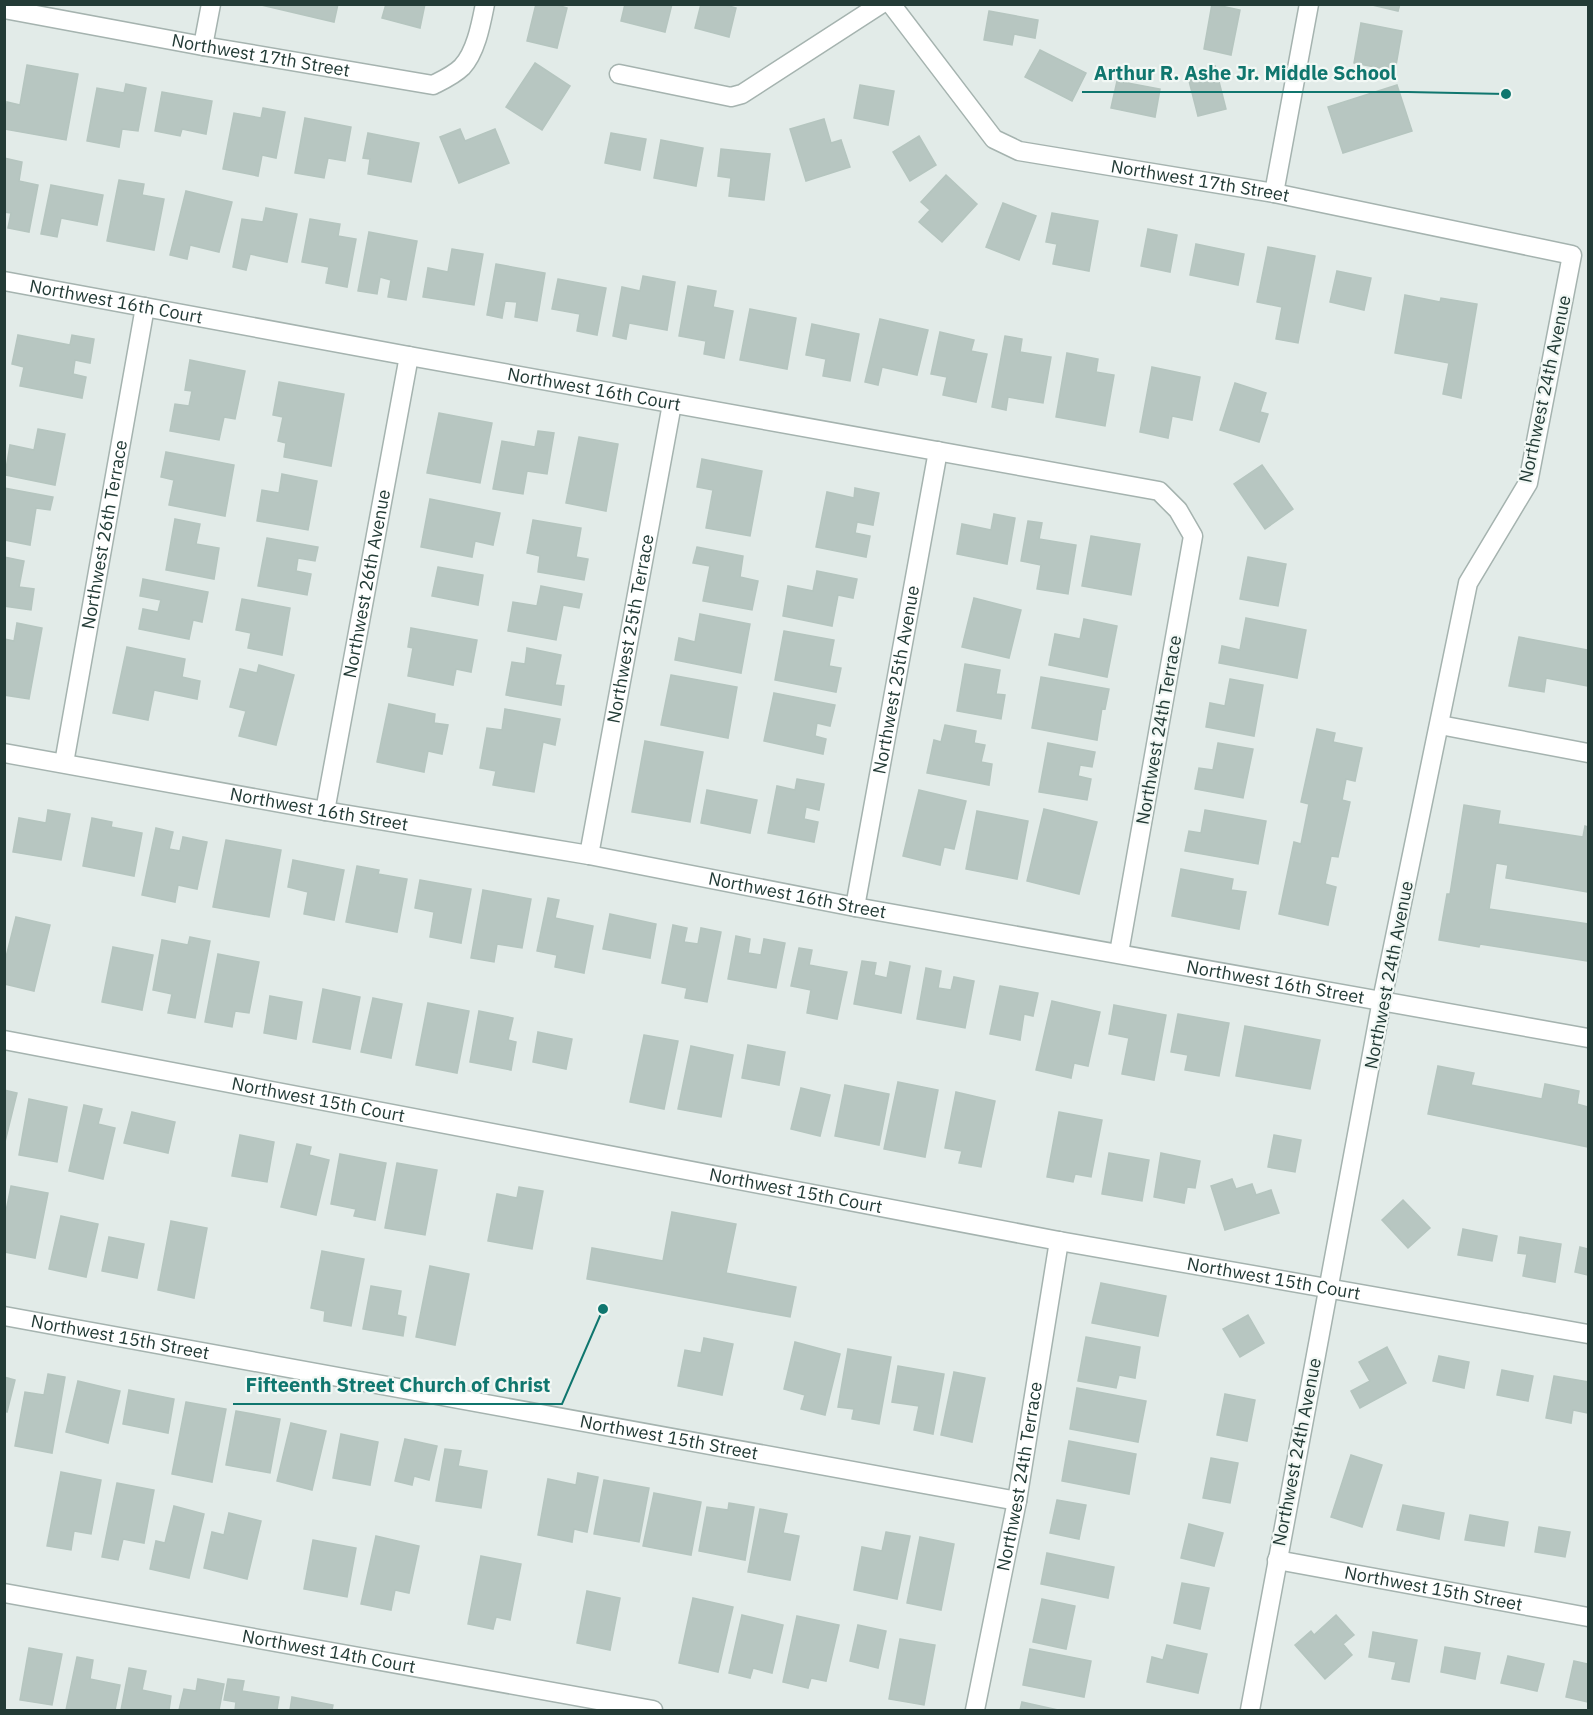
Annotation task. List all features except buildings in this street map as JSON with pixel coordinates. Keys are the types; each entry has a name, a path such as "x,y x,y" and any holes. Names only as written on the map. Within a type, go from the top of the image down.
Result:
{"street":[{"path":"203,46 211,4"},
{"path":"619,74 731,97 741,94 881,4"},
{"name":"Northwest 17th Street","path":"891,4 994,139 1019,150 1274,194 1572,255"},
{"path":"1274,194 1310,4"},
{"name":"Northwest 17th Street","path":"4,9 433,85 463,66 473,48 484,12"},
{"name":"Northwest 24th Avenue","path":"1250,1710 1382,1000 1468,583 1528,483 1572,255"},
{"name":"Northwest 16th Court","path":"4,281 1159,491 1178,510"},
{"name":"Northwest 26th Terrace","path":"64,763 145,307"},
{"name":"Northwest 26th Avenue","path":"325,811 409,356"},
{"name":"Northwest 25th Terrace","path":"589,855 672,404"},
{"name":"Northwest 25th Avenue","path":"855,907 938,451"},
{"name":"Northwest 24th Terrace","path":"1119,953 1193,536 1178,510"},
{"path":"1440,725 1588,753"},
{"name":"Northwest 16th Street","path":"4,753 325,811 589,855 855,907 1588,1038"},
{"name":"Northwest 15th Court","path":"4,1040 1059,1241 1588,1334"},
{"name":"Northwest 24th Terrace","path":"975,1710 1017,1500 1059,1241"},
{"name":"Northwest 15th Street","path":"4,1316 1017,1500"},
{"name":"Northwest 15th Street","path":"1277,1560 1588,1617"},
{"name":"Northwest 14th Court","path":"4,1593 653,1710"}],"place":[{"name":"Arthur R. Ashe Jr. Middle School","path":"1506,94"},
{"name":"Fifteenth Street Church of Christ","path":"603,1309"}]}
